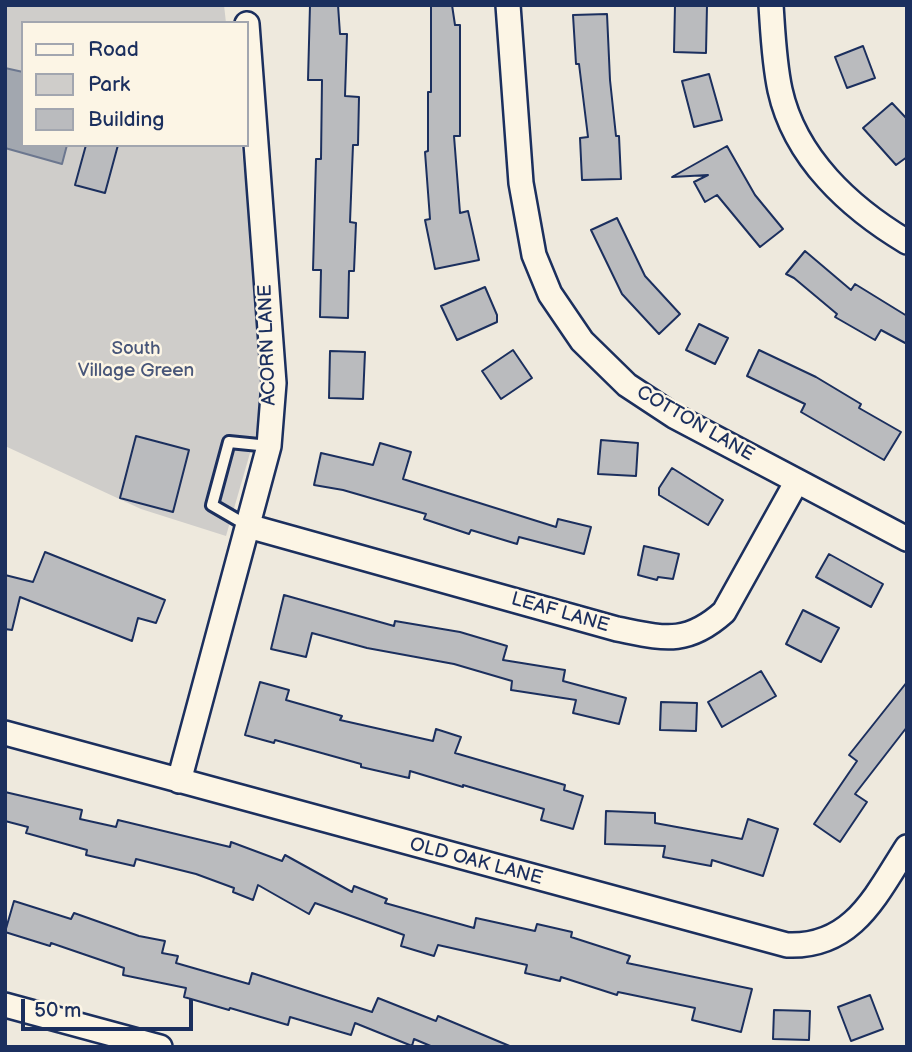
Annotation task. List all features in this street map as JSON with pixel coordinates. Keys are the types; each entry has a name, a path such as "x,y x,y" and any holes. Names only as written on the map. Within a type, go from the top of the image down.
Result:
{"street":[{"name":"COTTON LANE","path":"508,5 521,183 534,255 550,294 582,341 627,385 674,416 907,539"},
{"path":"771,5 774,51 781,92 790,120 808,152 827,179 853,205 875,223 907,242"},
{"name":"ACORN LANE","path":"179,780 269,446 274,383 248,36"},
{"name":"LEAF LANE","path":"248,527 617,629 663,638 691,634 710,624 724,611 797,481"},
{"name":"OLD OAK LANE","path":"5,733 787,945 803,946 838,935 853,924 869,905 907,847"},
{"path":"5,1005 160,1047"}],"lane":[{"path":"248,527 212,505 229,442 269,446"}],"green space":[{"name":"South Village Green","path":"5,5 224,5 226,21 21,21 21,147 241,147 270,384 226,536 141,509 5,446"}],"shaded area":[{"path":"5,68 21,72 21,147 66,147 62,164 5,148"}],"building":[{"path":"310,5 338,5 340,34 347,34 345,96 359,97 358,145 353,145 350,222 356,223 354,271 349,271 348,318 320,317 321,270 313,270 316,159 321,159 322,80 308,80"},
{"path":"431,5 452,5 455,25 460,25 460,136 454,136 460,213 468,211 479,260 435,269 425,220 430,219 425,152 428,151 428,92 431,92"},
{"path":"675,5 707,5 706,53 674,52"},
{"path":"607,14 610,80 616,136 619,136 621,179 582,180 580,138 588,137 579,64 576,64 573,15"},
{"path":"863,46 875,78 847,88 835,57"},
{"path":"709,74 722,120 694,127 682,81"},
{"path":"892,103 907,119 907,157 896,165 863,128"},
{"path":"727,146 755,195 783,229 760,247 717,195 705,202 694,182 708,175 672,177"},
{"path":"85,147 117,147 105,193 75,185"},
{"path":"617,218 645,276 680,314 659,334 622,294 591,230"},
{"path":"805,251 851,290 855,284 907,316 907,344 881,330 875,340 835,317 837,314 786,274"},
{"path":"485,287 497,315 497,322 457,340 441,306"},
{"path":"699,324 728,338 715,364 686,350"},
{"path":"513,350 532,378 501,399 482,371"},
{"path":"759,350 816,377 861,404 859,408 901,432 884,460 801,412 805,404 747,376"},
{"path":"330,351 365,352 363,399 329,398"},
{"path":"136,436 189,450 173,512 120,498"},
{"path":"601,440 638,443 636,476 598,474"},
{"path":"380,443 411,452 403,479 556,527 558,519 591,527 584,554 519,537 517,544 471,530 469,534 424,519 426,514 343,490 314,485 321,453 373,465"},
{"path":"672,468 723,500 708,525 659,495 659,488"},
{"path":"644,546 679,554 673,579 658,577 657,580 638,575"},
{"path":"45,552 165,600 156,623 138,618 132,641 20,597 12,630 5,629 5,575 33,582"},
{"path":"829,554 883,584 871,607 816,577"},
{"path":"284,595 394,626 395,621 460,632 507,646 503,660 565,670 563,681 626,698 619,724 573,713 576,700 511,690 512,681 454,664 367,648 312,633 306,657 271,649"},
{"path":"803,610 839,628 821,662 786,644"},
{"path":"761,671 776,696 722,727 708,702"},
{"path":"260,682 289,690 286,700 342,716 340,720 433,741 436,729 461,737 455,753 565,785 564,790 583,796 573,829 541,820 544,809 463,785 410,771 409,778 361,767 361,764 275,740 274,743 245,735"},
{"path":"907,682 907,727 855,794 867,802 840,842 814,824 857,761 849,755"},
{"path":"661,702 697,703 696,731 660,730"},
{"path":"5,792 82,810 80,819 116,827 118,820 230,847 231,842 282,861 285,855 352,892 354,886 387,899 385,903 474,928 476,918 535,931 537,924 572,932 571,937 630,956 627,963 752,989 741,1032 692,1020 695,1008 618,992 617,995 561,977 560,981 525,973 527,965 438,945 434,956 401,946 404,935 315,903 309,914 258,885 253,900 233,892 234,888 196,874 136,859 134,866 86,855 87,850 26,833 28,827 5,821"},
{"path":"606,811 655,813 655,823 742,839 748,819 778,829 763,876 712,860 711,866 663,857 665,846 605,844"},
{"path":"14,901 71,919 74,913 139,936 165,941 162,953 178,956 176,963 249,984 252,973 372,1012 378,998 436,1021 438,1016 512,1047 433,1047 414,1039 412,1046 355,1023 351,1035 290,1017 288,1025 184,997 186,988 123,975 124,968 51,943 50,946 5,932"},
{"path":"870,995 883,1029 851,1041 838,1007"},
{"path":"774,1010 810,1011 809,1040 773,1039"}]}
